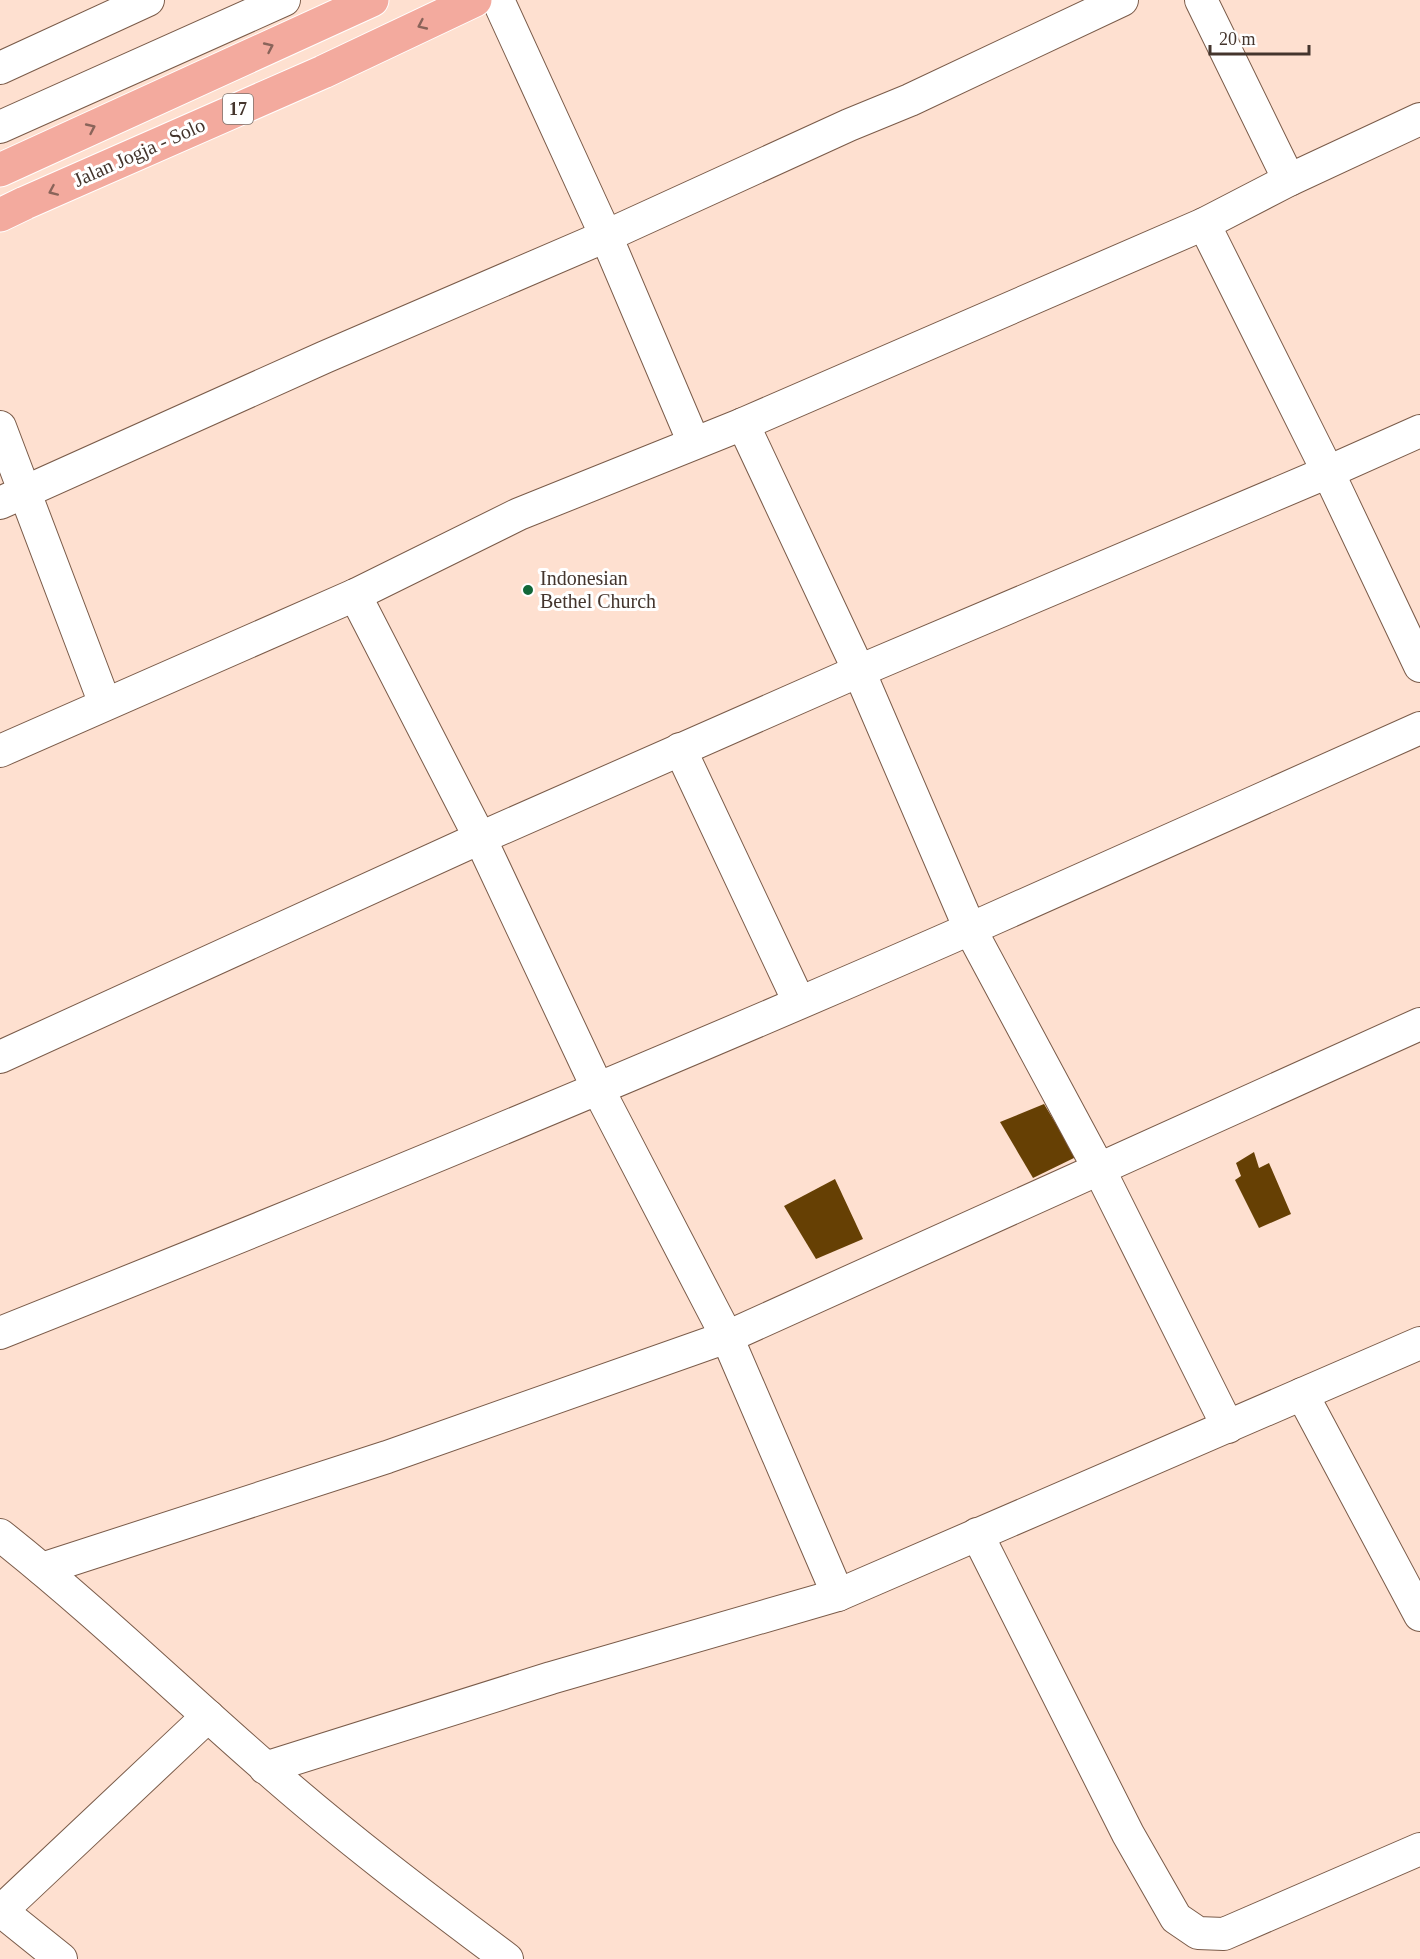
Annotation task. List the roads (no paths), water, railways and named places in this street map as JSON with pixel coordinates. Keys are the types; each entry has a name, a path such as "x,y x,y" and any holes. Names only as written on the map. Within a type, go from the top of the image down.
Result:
{"highway":[{"name":"Jalan Jogja - Solo","path":"0,170 372,0"},
{"name":"Jalan Jogja - Solo","path":"0,215 323,72 475,0"}],"street":[{"path":"0,68 148,0"},
{"path":"0,127 284,0"},
{"path":"498,0 606,236 694,443"},
{"path":"13,497 326,357 606,236 849,125 910,100 1122,0"},
{"path":"1201,0 1289,180"},
{"path":"0,751 355,595 519,514 743,424 1204,224 1289,180 1420,119"},
{"path":"1204,224 1328,472 1420,666"},
{"path":"743,424 859,671 970,928 1099,1169 1228,1427"},
{"path":"0,427 13,497 105,704"},
{"path":"0,1057 680,749 1420,431"},
{"path":"355,595 480,838 598,1089 727,1337 838,1595"},
{"path":"0,1334 598,1089 970,928 1420,728"},
{"path":"680,749 799,1002"},
{"path":"42,1569 387,1457 727,1337 1420,1024"},
{"path":"265,1768 551,1678 838,1595 1420,1343"},
{"path":"1302,1394 1420,1615"},
{"path":"976,1534 1128,1834 1176,1918 1198,1933 1224,1934 1420,1848"},
{"path":"0,1535 42,1569 265,1768 398,1878 507,1959"},
{"path":"61,1959 0,1911 208,1716"}],"place":[{"name":"Indonesian Bethel Church","path":"528,590"}]}
